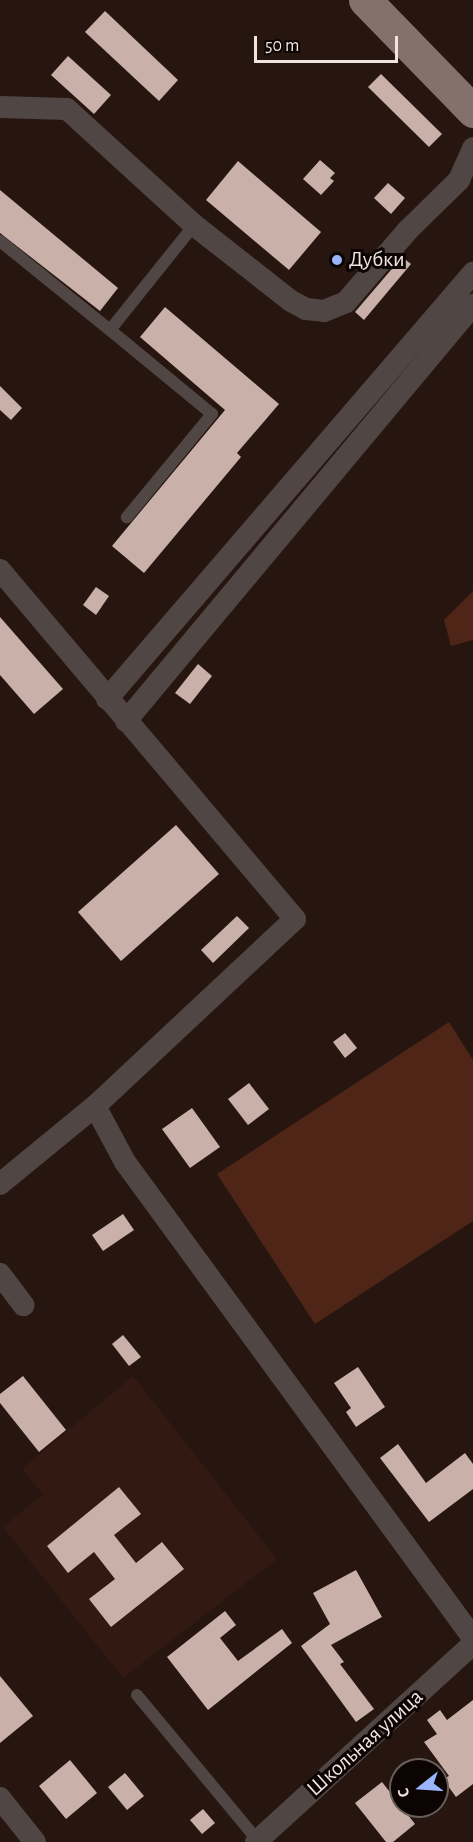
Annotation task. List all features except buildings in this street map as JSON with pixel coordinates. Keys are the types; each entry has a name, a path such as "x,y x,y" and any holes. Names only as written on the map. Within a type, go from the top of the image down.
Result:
{"main road":[{"path":"365,0 473,111"}],"street":[{"path":"0,107 67,109 194,225 291,301 324,311 346,302 407,231 459,180 473,148"},
{"path":"107,699 473,273"},
{"path":"126,721 473,305"},
{"path":"0,570 295,919 95,1106 0,1184"},
{"path":"95,1106 132,1172 473,1638"},
{"path":"0,1274 23,1305"},
{"name":"Школьная улица","path":"257,1841 473,1644"},
{"path":"0,1798 35,1842"}],"lane":[{"path":"110,330 194,225"},
{"path":"0,241 212,414 127,517"},
{"path":"137,1695 257,1841"}],"shaded area":[{"path":"473,591 473,640 451,646 444,620"},
{"path":"449,1022 473,1060 473,1221 315,1324 217,1174"},
{"path":"133,1376 277,1559 123,1678 3,1527 43,1494 22,1469"}],"place":[{"name":"Дубки","path":"337,260"}]}
